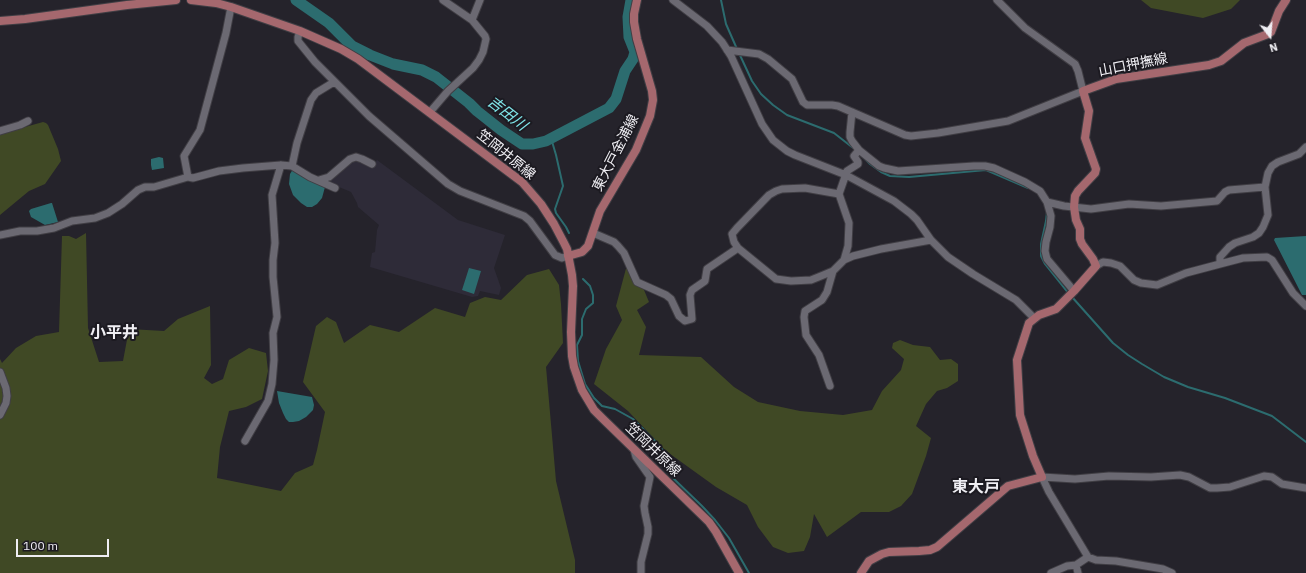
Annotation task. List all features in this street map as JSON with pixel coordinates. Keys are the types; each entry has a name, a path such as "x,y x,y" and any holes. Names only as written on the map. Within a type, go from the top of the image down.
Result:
{"main road":[{"path":"0,21 176,0"},
{"name":"笠岡井原線","path":"191,0 216,1 300,31 341,49 358,59 522,182 541,204 554,224 564,243 568,256 573,286 571,345 574,367 582,390 594,410 709,522 739,573"},
{"name":"東大戸金浦線","path":"568,256 585,250 593,233 600,211 636,150 650,116 653,100 650,80 635,31 634,14 637,0"},
{"name":"山口押撫線","path":"1074,207 1075,196 1096,170 1085,138 1089,111 1083,90 1116,79 1209,65 1221,61 1244,43 1271,32 1279,11 1286,0"},
{"path":"861,573 869,561 882,554 889,552 930,550 937,547 1008,486 1018,482 1042,477 1033,456 1020,415 1017,360 1030,323 1034,318 1056,309 1096,266 1080,239 1080,229 1076,220 1074,207"}],"street":[{"path":"430,112 450,89 473,68 479,60 486,39 472,20 443,0"},
{"path":"472,20 480,0"},
{"path":"673,0 707,26 730,50 762,124 773,140 787,151 846,174 894,201 911,214 931,240 954,261 1016,300 1034,318"},
{"path":"730,50 759,54 768,59 792,79 803,102 807,105 832,105 905,135 911,136 1008,121 1083,90 1075,64 1034,35 997,0"},
{"path":"188,177 184,156 200,130 226,33 231,7"},
{"path":"300,31 298,41 334,82 369,116 448,184 460,191 524,216 530,221 555,255 562,258 568,256"},
{"path":"292,166 297,143 311,100 316,93 334,82"},
{"path":"852,112 850,137 858,151 879,166 898,171 974,166 994,168 1040,191 1048,202 1050,216 1050,227 1046,247 1047,259 1071,293"},
{"path":"0,131 28,121"},
{"path":"1220,264 1220,257 1229,247 1235,243 1253,237 1259,233 1263,227 1268,215 1265,187 1268,173 1272,166 1278,162 1299,154 1306,147"},
{"path":"844,260 848,246 849,223 839,194 846,174 850,168 858,164 854,156 858,151"},
{"path":"319,180 328,177 350,159 356,157 362,158 372,164"},
{"path":"245,441 268,401 272,384 274,360 273,333 277,317 274,277 275,243 272,195 281,165"},
{"path":"0,235 20,231 37,231 54,228 72,221 95,218 113,210 138,190 145,187 154,187 188,177 193,178 219,171 281,165 292,166 310,177 335,188"},
{"path":"1048,202 1064,206 1091,209 1129,204 1161,206 1217,201 1225,192 1229,190 1265,187"},
{"path":"839,194 805,188 782,189 773,193 769,195 732,234 734,242 738,248 776,279 783,281 811,280 833,271 844,260 876,250 931,240"},
{"path":"593,233 614,242 624,253 637,282 666,295 671,299 679,316 685,320 692,319 690,295 692,290 705,281 707,269 738,248"},
{"path":"1096,266 1103,262 1111,263 1120,266 1134,280 1141,283 1157,285 1186,273 1243,258 1268,257 1272,260 1293,293 1305,304"},
{"path":"830,386 819,355 806,335 804,317 805,311 822,300 827,292 833,271"},
{"path":"0,372 7,396 6,403 0,415"},
{"path":"634,450 636,457 650,477 644,506 648,534 641,562 641,573"},
{"path":"1172,573 1163,569 1116,561 1096,560 1088,557 1049,492 1042,477 1075,479 1109,476 1151,477 1180,475 1210,488 1217,488 1236,486 1264,476 1272,477 1282,484 1306,488"},
{"path":"1051,573 1076,564 1088,557"},
{"path":"1076,564 1078,573"}],"shaded area":[{"path":"356,160 372,167 377,160 458,220 505,235 494,268 501,288 499,295 480,291 478,296 472,297 370,267 372,253 375,252 377,230 379,225 358,207 351,192 326,181 349,162"}],"green space":[{"path":"1141,0 1240,0 1231,9 1203,18 1151,8"},
{"path":"43,122 48,125 58,149 61,161 45,184 29,191 0,215 0,134"},
{"path":"86,233 88,328 99,362 123,361 129,329 164,331 178,319 210,306 211,365 204,378 212,384 223,379 229,360 249,348 266,353 268,371 262,399 246,407 229,411 220,447 217,478 281,491 295,473 313,465 317,450 325,412 303,382 316,326 327,317 336,322 344,343 370,325 399,332 435,308 465,317 470,303 485,297 501,300 527,275 549,269 559,285 563,343 546,367 556,481 575,560 575,573 0,573 0,359 2,363 16,348 36,336 59,332 62,236 69,236 76,239"},
{"path":"628,261 634,266 649,302 637,310 646,327 639,355 701,357 734,387 758,402 800,411 843,415 872,410 882,391 901,370 904,359 892,348 893,343 900,340 913,345 930,347 940,360 951,359 958,364 958,381 947,388 937,391 926,404 916,426 931,438 912,494 901,506 889,512 861,512 827,537 814,514 810,537 804,551 788,553 773,547 758,527 747,505 716,487 666,451 628,411 594,384 606,349 622,320 616,306"}],"water":[{"path":"159,157 163,158 164,168 152,170 151,159"},
{"path":"293,169 325,187 322,198 312,207 307,207 293,195 289,184 290,174"},
{"path":"52,203 58,222 45,225 31,217 29,211 31,209"},
{"path":"1306,236 1306,295 1302,295 1274,240 1275,238"},
{"path":"469,268 481,271 474,294 462,290"},
{"path":"277,391 312,397 314,405 313,410 299,421 289,422 286,419 279,403"}],"waterway":[{"name":"吉田川","path":"296,0 329,23 352,46 393,64 422,70 436,77 501,130 522,144 533,144 546,141 609,108 616,99 625,71 633,59 635,52 629,37 628,17 631,0"},
{"path":"721,0 726,24 737,49"},
{"path":"739,53 752,81 761,94 773,105 787,115 834,133 857,151"},
{"path":"551,138 563,186 555,209 569,233"},
{"path":"863,157 881,172 890,176 909,177 986,170 1028,188"},
{"path":"1047,212 1041,244 1041,256 1045,264 1069,294"},
{"path":"583,279 590,286 593,295 593,303 586,309 582,319 582,335 577,345 578,361 585,384 594,398 602,406 615,409 633,419 657,443 669,460 674,479 715,520 729,538 749,573"},
{"path":"1072,297 1113,343 1142,364 1164,377 1188,387 1225,398 1272,416 1306,442"}],"district":[{"name":"小平井","path":"114,333"},
{"name":"東大戸","path":"976,487"}]}
